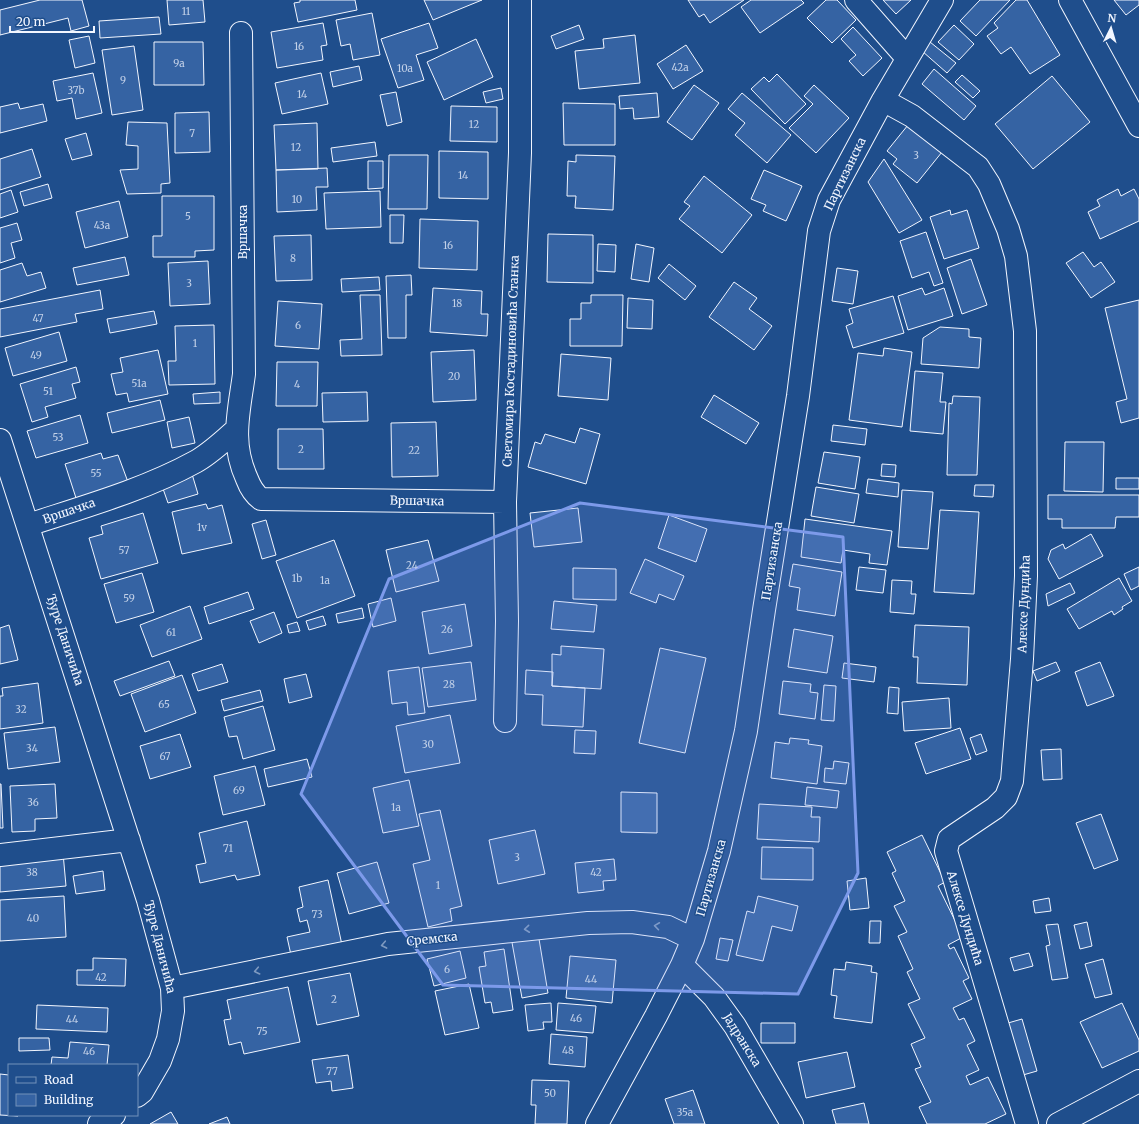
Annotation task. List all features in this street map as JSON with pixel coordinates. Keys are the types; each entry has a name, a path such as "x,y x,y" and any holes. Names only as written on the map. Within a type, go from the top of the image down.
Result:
{"street":[{"name":"Светомира Костадиновића Станка","path":"505,721 507,621 505,502 520,153 520,0"},
{"path":"856,0 907,58"},
{"name":"Партизанска","path":"597,1124 682,965 693,939 719,851 746,731 798,396 819,231 829,200 882,100 942,0"},
{"path":"1070,0 1139,126"},
{"name":"Вршачка","path":"242,33 244,367 236,430 240,464 255,495 261,499 505,502"},
{"name":"Алексе Дундића","path":"882,100 912,116 978,168 989,184 1008,230 1016,256 1025,331 1026,576 1022,659 1012,781 1006,797 995,808 949,839 946,851 1027,1124"},
{"name":"Вршачка","path":"28,525 120,494 171,474 196,462 236,430"},
{"name":"Ђуре Даничића","path":"0,440 148,900 172,988 173,1011 168,1039 160,1061 142,1092 138,1095"},
{"path":"0,855 129,840"},
{"name":"Сремска","path":"172,988 388,944 588,923 632,922 668,927 693,939"},
{"name":"Јадранска","path":"682,965 714,997 735,1026 792,1124"},
{"path":"1058,1124 1139,1080"},
{"path":"99,1124 112,1116"}],"highlighted area":[{"path":"580,503 843,537 858,873 798,994 443,985 301,794 389,579"}],"building":[{"path":"40,0 82,0 89,26 71,31 68,18 0,35 0,10"},
{"path":"167,0 203,0 205,22 169,25"},
{"path":"300,0 355,0 357,10 298,22 294,3 300,2"},
{"path":"424,0 482,0 433,20"},
{"path":"688,0 744,0 710,23 704,14 699,17"},
{"path":"751,0 801,0 804,3 760,33 741,7"},
{"path":"826,0 837,0 856,20 832,43 807,18"},
{"path":"883,0 911,0 896,14"},
{"path":"980,0 1010,0 976,36 960,21"},
{"path":"1016,0 1027,0 1060,55 1030,74 1011,47 1001,54 987,36 998,28 994,23"},
{"path":"1114,0 1139,0 1139,5 1126,15"},
{"path":"372,13 380,55 353,60 350,44 341,46 336,20"},
{"path":"159,17 161,34 100,38 99,21"},
{"path":"323,23 327,45 321,46 323,60 277,68 271,32"},
{"path":"429,23 438,48 416,55 424,80 398,88 381,39"},
{"path":"579,25 584,39 556,49 551,36"},
{"path":"954,25 974,44 959,60 938,42"},
{"path":"853,27 882,58 863,76 849,61 856,55 841,39"},
{"path":"635,35 640,83 579,89 575,51 604,48 603,39"},
{"path":"89,36 95,63 75,68 69,40"},
{"path":"476,39 493,77 444,100 427,62"},
{"path":"154,42 203,42 204,85 154,85"},
{"path":"930,42 956,63 947,73 922,51"},
{"path":"686,45 703,71 673,89 657,64"},
{"path":"134,46 143,110 112,115 102,50"},
{"path":"359,66 362,80 333,87 330,72"},
{"path":"934,69 976,106 964,120 922,84"},
{"path":"93,73 102,113 76,119 72,98 57,101 53,81"},
{"path":"321,73 328,104 282,114 275,83"},
{"path":"777,74 806,104 785,124 751,89 764,77 769,82"},
{"path":"962,75 980,91 973,98 955,82"},
{"path":"1052,76 1090,122 1033,169 995,124"},
{"path":"694,85 719,103 692,140 667,122"},
{"path":"814,85 849,118 816,153 789,128 813,104 804,96"},
{"path":"501,88 503,99 486,103 483,92"},
{"path":"396,92 402,122 387,126 380,95"},
{"path":"657,93 659,117 634,119 633,108 620,109 619,96"},
{"path":"742,93 791,135 767,163 735,135 745,123 728,109"},
{"path":"18,103 20,109 43,104 47,121 0,133 0,107"},
{"path":"563,103 615,104 615,145 564,145"},
{"path":"451,106 497,107 497,142 450,141"},
{"path":"209,112 210,152 175,153 175,113"},
{"path":"128,122 167,123 170,183 161,184 161,193 127,194 120,170 138,169 138,146 126,145"},
{"path":"317,123 318,169 276,170 274,125"},
{"path":"908,125 942,152 917,183 893,164 897,159 887,151"},
{"path":"86,133 92,155 72,160 65,139"},
{"path":"375,142 377,156 333,162 331,148"},
{"path":"32,149 41,177 0,190 0,159"},
{"path":"439,151 488,152 488,199 439,198"},
{"path":"389,155 428,155 427,209 388,209"},
{"path":"576,155 615,156 613,210 575,208 576,196 567,196 568,161 576,162"},
{"path":"884,159 922,220 899,233 868,182"},
{"path":"368,161 383,161 383,188 368,189"},
{"path":"327,168 328,187 316,187 317,210 277,212 276,170"},
{"path":"764,170 802,186 786,221 763,211 766,205 751,199"},
{"path":"704,176 752,215 722,253 679,219 690,206 684,202"},
{"path":"48,184 52,198 24,206 20,192"},
{"path":"1118,189 1121,196 1134,189 1139,199 1139,221 1100,239 1088,212 1100,206 1097,200"},
{"path":"11,190 18,212 0,218 0,194"},
{"path":"380,191 381,227 326,229 324,193"},
{"path":"162,196 214,196 214,250 195,251 195,257 153,257 153,236 162,236"},
{"path":"119,201 128,237 85,248 76,212"},
{"path":"950,210 951,215 967,210 979,248 944,259 930,217"},
{"path":"390,215 404,215 403,243 390,243"},
{"path":"420,219 478,221 477,270 419,268"},
{"path":"17,223 22,240 11,243 15,258 0,263 0,228"},
{"path":"926,232 943,283 934,286 929,272 912,278 900,241"},
{"path":"548,234 593,235 593,283 547,282"},
{"path":"311,235 312,280 276,281 274,236"},
{"path":"598,244 616,245 615,272 597,271"},
{"path":"636,244 654,248 649,282 631,279"},
{"path":"1083,252 1094,267 1101,262 1115,282 1091,298 1066,263"},
{"path":"125,257 129,275 77,285 73,268"},
{"path":"971,259 987,305 962,314 947,268"},
{"path":"208,261 210,304 170,306 168,263"},
{"path":"22,263 27,276 41,272 46,288 0,302 0,270"},
{"path":"669,264 696,286 685,300 658,278"},
{"path":"837,268 858,271 853,304 832,301"},
{"path":"411,275 412,295 406,295 406,338 388,338 386,276"},
{"path":"379,277 380,290 342,292 341,279"},
{"path":"734,282 757,298 749,309 772,326 754,350 709,317"},
{"path":"433,288 482,291 481,314 488,314 487,336 430,332"},
{"path":"922,288 925,295 944,288 953,316 908,330 898,296"},
{"path":"100,290 103,309 75,314 77,322 0,337 0,309"},
{"path":"360,295 380,295 382,355 341,356 340,340 362,339"},
{"path":"591,295 623,295 622,346 570,346 570,319 581,319 581,303 591,303"},
{"path":"893,296 904,333 853,348 846,326 853,323 849,309"},
{"path":"628,298 653,300 652,329 627,328"},
{"path":"1139,300 1139,418 1121,423 1116,402 1127,399 1105,308"},
{"path":"278,301 322,304 319,349 275,346"},
{"path":"154,311 157,324 110,333 107,319"},
{"path":"214,325 215,384 169,385 168,361 176,361 175,326"},
{"path":"940,327 969,329 969,337 981,338 979,368 921,364 923,338"},
{"path":"59,332 67,361 13,376 5,348"},
{"path":"884,348 912,352 902,427 849,420 858,353 883,356"},
{"path":"158,350 168,394 129,402 127,393 116,395 111,374 123,372 120,358"},
{"path":"474,350 476,400 433,402 431,352"},
{"path":"561,354 611,358 608,400 558,396"},
{"path":"277,362 318,362 317,406 276,406"},
{"path":"76,367 80,382 72,384 76,398 45,407 48,417 32,422 20,384"},
{"path":"915,371 943,373 940,402 946,402 943,434 910,431"},
{"path":"220,392 220,403 194,404 193,394"},
{"path":"367,392 368,421 323,422 322,393"},
{"path":"714,395 759,423 746,444 701,417"},
{"path":"953,396 980,397 977,475 947,475 949,403 952,404"},
{"path":"160,400 165,420 112,433 107,413"},
{"path":"80,415 88,443 36,458 27,431"},
{"path":"189,417 195,443 172,448 167,422"},
{"path":"436,422 438,476 392,477 391,423"},
{"path":"833,425 867,429 865,445 831,441"},
{"path":"580,428 600,434 586,484 528,467 535,442 541,444 545,434 575,443"},
{"path":"278,429 323,429 324,469 278,469"},
{"path":"1065,442 1104,442 1103,492 1064,491"},
{"path":"824,452 860,457 855,489 818,483"},
{"path":"101,453 103,459 118,455 128,482 76,498 65,464"},
{"path":"882,464 896,465 895,477 881,476"},
{"path":"192,474 198,494 168,503 161,483"},
{"path":"1116,478 1139,478 1139,489 1116,489"},
{"path":"868,479 899,483 898,497 866,493"},
{"path":"975,485 994,485 993,497 974,496"},
{"path":"816,487 859,494 854,523 811,516"},
{"path":"902,490 933,492 928,549 898,547"},
{"path":"1048,495 1139,495 1139,517 1116,517 1115,528 1062,528 1062,519 1048,519"},
{"path":"206,504 208,509 222,505 232,543 182,554 172,512"},
{"path":"578,508 582,542 534,547 530,513"},
{"path":"940,510 979,512 974,594 934,592"},
{"path":"143,513 158,563 101,579 89,538 103,534 101,526"},
{"path":"669,515 707,529 696,562 658,548"},
{"path":"805,519 892,531 887,565 869,563 870,554 843,550 841,563 801,557"},
{"path":"266,520 276,555 262,559 252,524"},
{"path":"1091,534 1103,556 1059,579 1048,559 1051,550 1063,544 1065,549"},
{"path":"334,540 355,596 297,618 276,561"},
{"path":"428,540 439,581 396,592 386,550"},
{"path":"645,559 684,576 674,600 659,594 656,603 630,593"},
{"path":"793,564 842,572 835,616 797,610 800,588 789,586"},
{"path":"859,567 886,570 883,593 856,590"},
{"path":"1139,567 1139,586 1131,590 1124,574"},
{"path":"573,568 616,569 616,600 573,599"},
{"path":"142,573 154,612 116,623 104,584"},
{"path":"1119,578 1132,601 1122,607 1123,609 1114,615 1112,611 1079,629 1067,609"},
{"path":"892,580 912,581 911,594 916,594 914,614 890,612"},
{"path":"1070,583 1075,593 1048,606 1046,594"},
{"path":"248,592 254,609 209,624 204,607"},
{"path":"391,598 396,621 373,627 368,604"},
{"path":"554,601 597,605 594,632 551,629"},
{"path":"465,604 472,646 429,654 422,612"},
{"path":"190,606 202,639 152,657 140,625"},
{"path":"362,608 364,618 338,623 336,614"},
{"path":"274,612 282,633 259,643 250,621"},
{"path":"323,616 326,625 309,630 306,621"},
{"path":"297,622 300,631 289,633 287,625"},
{"path":"9,625 18,660 0,664 0,628"},
{"path":"915,625 969,627 967,685 917,683 918,657 913,657"},
{"path":"794,629 833,636 827,673 788,667"},
{"path":"561,646 604,649 601,689 552,686 552,654 561,655"},
{"path":"660,648 706,658 685,753 639,743"},
{"path":"169,661 175,676 120,696 114,681"},
{"path":"471,662 476,700 428,707 422,668"},
{"path":"1056,662 1060,671 1037,681 1033,671"},
{"path":"1100,662 1114,696 1087,706 1075,672"},
{"path":"844,663 876,667 874,682 842,678"},
{"path":"222,664 228,682 198,691 192,674"},
{"path":"419,667 425,713 408,715 407,702 392,704 388,671"},
{"path":"526,670 553,672 552,686 585,688 583,727 542,725 543,695 525,694"},
{"path":"306,674 312,697 289,703 284,679"},
{"path":"182,675 196,713 145,732 131,694"},
{"path":"783,681 811,684 810,692 818,693 815,719 779,714"},
{"path":"38,683 43,723 0,729 0,696 3,696 2,688"},
{"path":"824,685 836,686 834,721 821,720"},
{"path":"889,687 899,688 898,714 887,713"},
{"path":"260,690 263,701 224,711 221,700"},
{"path":"949,698 951,728 904,731 902,702"},
{"path":"263,706 275,750 243,759 237,736 229,737 224,717"},
{"path":"450,715 460,763 405,773 396,726"},
{"path":"55,727 60,762 8,769 4,733"},
{"path":"960,728 971,759 926,774 915,743"},
{"path":"575,730 596,731 595,754 574,753"},
{"path":"180,734 191,767 150,779 140,746"},
{"path":"981,734 987,751 976,755 970,738"},
{"path":"790,738 809,740 808,744 822,746 817,784 771,778 775,742 789,744"},
{"path":"1061,749 1062,779 1043,780 1041,750"},
{"path":"307,759 312,777 268,787 264,769"},
{"path":"834,761 849,763 846,784 824,782 825,768 833,769"},
{"path":"255,766 265,805 223,815 214,776"},
{"path":"409,780 419,826 383,833 373,788"},
{"path":"1,784 3,828 0,828"},
{"path":"55,784 57,818 35,819 35,831 12,832 10,786"},
{"path":"807,787 839,791 837,808 805,805"},
{"path":"621,792 657,793 657,833 621,832"},
{"path":"759,804 812,807 811,817 820,817 819,842 757,839"},
{"path":"440,810 462,906 450,909 452,921 428,927 413,864 430,860 419,814"},
{"path":"1101,814 1118,860 1094,869 1076,823"},
{"path":"247,821 260,875 237,880 235,875 200,883 196,865 206,863 199,833"},
{"path":"535,830 545,874 498,884 489,840"},
{"path":"922,835 945,882 938,886 963,937 948,945 950,949 954,947 969,978 963,981 972,999 953,1008 959,1020 964,1018 975,1041 967,1045 979,1070 966,1076 970,1085 988,1077 1006,1114 985,1124 927,1124 919,1107 931,1102 915,1069 921,1067 911,1044 925,1038 908,1004 920,999 907,972 913,969 898,936 907,932 894,906 905,901 892,873 896,871 887,852"},
{"path":"762,847 813,848 813,880 761,879"},
{"path":"63,853 66,886 0,892 0,859"},
{"path":"614,859 616,880 603,881 604,890 578,893 575,863"},
{"path":"377,862 389,903 349,914 337,873"},
{"path":"103,871 105,890 76,894 73,876"},
{"path":"866,878 869,908 850,910 847,881"},
{"path":"328,880 342,945 291,955 287,937 310,932 307,920 300,922 297,909 303,907 299,887"},
{"path":"64,896 66,937 0,941 0,900"},
{"path":"758,896 798,906 792,931 772,926 763,961 736,955 747,911 754,913"},
{"path":"1049,898 1051,911 1035,913 1033,901"},
{"path":"870,921 881,921 880,943 869,943"},
{"path":"1087,922 1092,946 1080,949 1074,925"},
{"path":"1058,924 1068,978 1052,980 1046,946 1050,945 1046,925"},
{"path":"538,933 548,993 522,998 511,937"},
{"path":"720,938 733,940 728,961 716,959"},
{"path":"504,949 513,1010 493,1013 491,1002 485,1003 479,967 486,966 484,952"},
{"path":"460,951 466,978 434,986 427,959"},
{"path":"1029,953 1033,966 1014,971 1010,958"},
{"path":"570,956 616,960 612,1003 566,998"},
{"path":"93,958 126,959 125,986 77,985 77,970 93,970"},
{"path":"1103,959 1112,994 1095,998 1085,964"},
{"path":"846,962 872,966 871,972 877,973 872,1023 834,1018 837,996 831,995 834,969 845,970"},
{"path":"350,973 359,1016 317,1025 308,981"},
{"path":"469,984 479,1028 445,1035 435,991"},
{"path":"288,987 300,1042 244,1054 241,1042 229,1045 224,1020 231,1019 227,1000"},
{"path":"551,1003 552,1022 543,1022 544,1029 528,1031 525,1005"},
{"path":"558,1003 596,1006 593,1033 556,1030"},
{"path":"1122,1003 1139,1040 1139,1051 1102,1068 1080,1022"},
{"path":"37,1005 108,1008 107,1032 36,1029"},
{"path":"1022,1019 1037,1071 1023,1075 1008,1023"},
{"path":"761,1023 795,1023 795,1043 761,1043"},
{"path":"551,1034 587,1037 585,1067 549,1064"},
{"path":"19,1038 49,1038 50,1050 19,1051"},
{"path":"70,1042 109,1045 107,1064 51,1064 52,1057 68,1058"},
{"path":"847,1052 855,1087 806,1098 798,1062"},
{"path":"348,1055 353,1088 332,1091 331,1081 316,1083 312,1060"},
{"path":"0,1074 8,1075 8,1115 0,1115"},
{"path":"532,1080 569,1081 567,1124 535,1124 536,1105 531,1105"},
{"path":"693,1090 705,1124 674,1124 665,1099"},
{"path":"864,1103 869,1124 836,1124 832,1110"},
{"path":"171,1112 178,1124 150,1124"},
{"path":"227,1117 230,1124 209,1124"}]}
